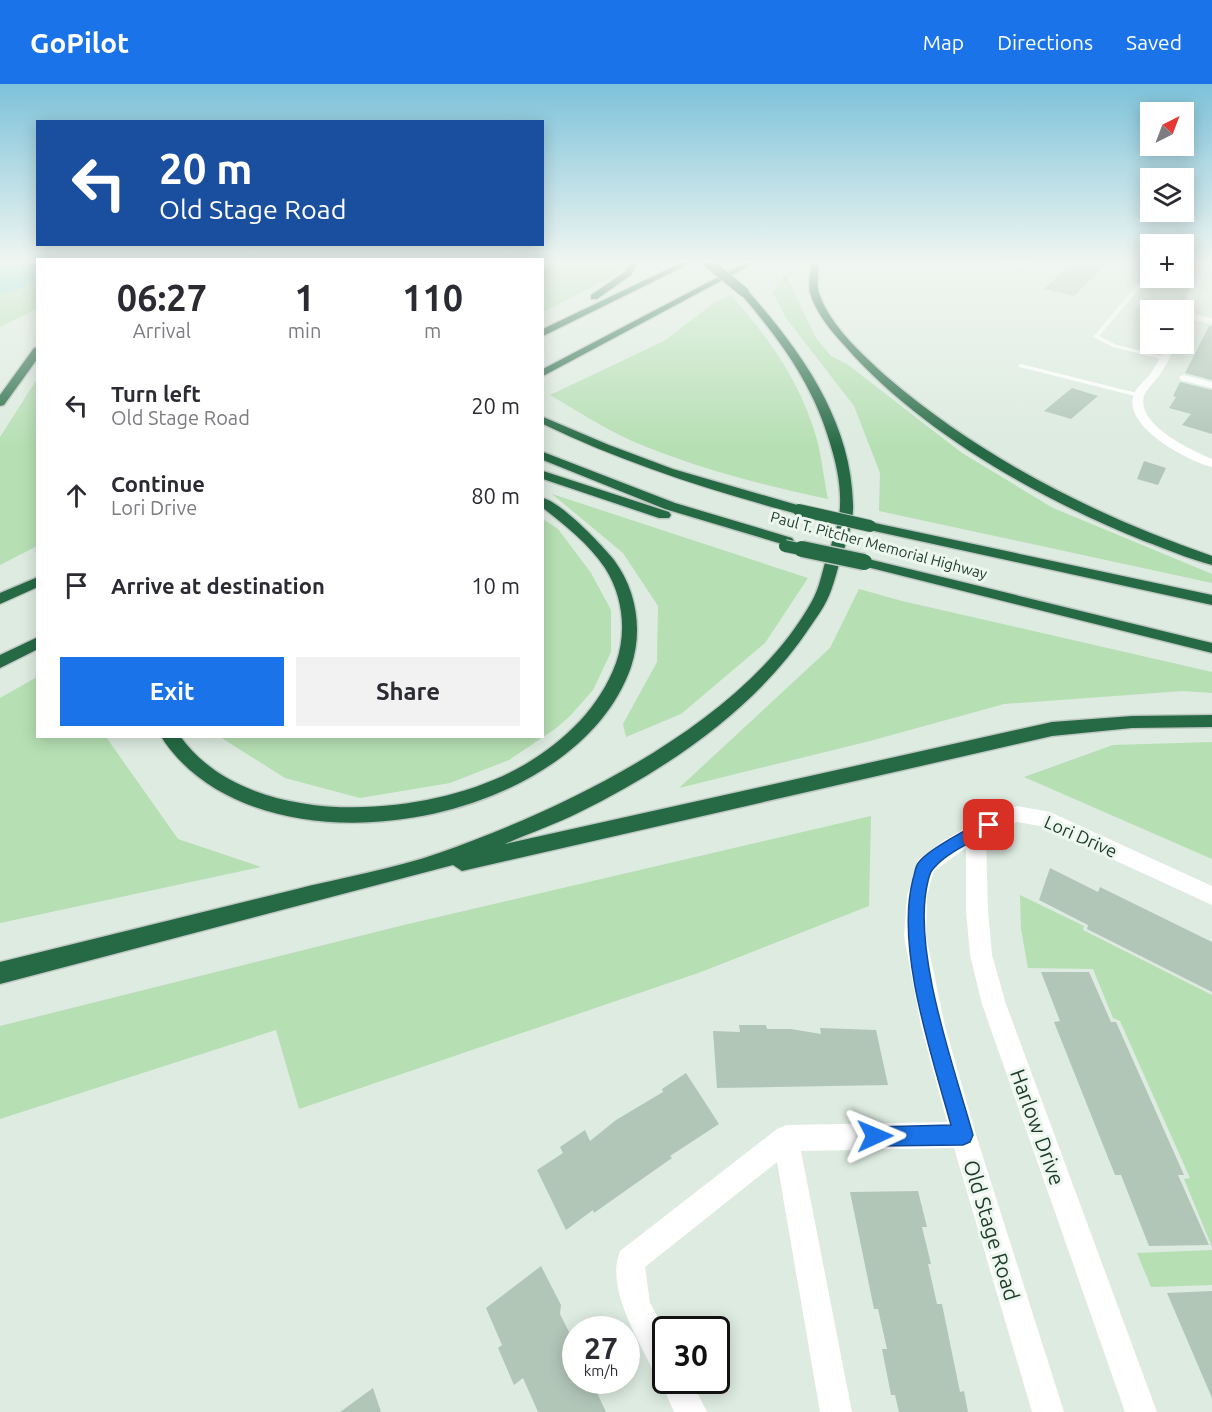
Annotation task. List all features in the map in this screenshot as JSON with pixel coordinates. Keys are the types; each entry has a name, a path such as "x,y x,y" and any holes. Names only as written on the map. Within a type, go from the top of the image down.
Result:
{"highway":[{"path":"544,333 564,323"},
{"path":"544,373 636,323"},
{"path":"293,901 439,862 573,807 644,768 701,729 751,687 789,646 820,600 838,546 847,507 844,470 830,423 800,360 771,323"},
{"path":"833,323 847,343 900,394 976,450 1060,499 1104,520 1212,561"},
{"path":"0,403 36,353"},
{"name":"Paul T. Pitcher Memorial Highway","path":"544,420 650,465 799,510 1212,600"},
{"name":"Paul T. Pitcher Memorial Highway","path":"544,456 661,503 786,544 1212,648"},
{"path":"544,475 627,505 786,544"},
{"path":"171,738 179,751 209,778 250,799 307,812 352,817 409,811 459,799 505,783 550,758 582,729 613,693 629,654 631,621 624,591 608,563 588,540 544,503"},
{"path":"0,599 36,582"},
{"path":"0,662 36,643"},
{"path":"0,973 293,901 1052,729 1132,722 1212,721"}],"street":[{"path":"1167,354 1139,395 1137,405 1142,418 1162,437 1212,464"},
{"path":"1184,378 1212,385"},
{"name":"Lori Drive","path":"950,847 976,832 1017,814 1036,816 1212,896"},
{"name":"Harlow Drive","path":"976,832 977,910 981,955 994,1004 1141,1412"},
{"name":"Old Stage Road","path":"950,847 925,866 917,896 915,936 933,1026 963,1135 1048,1412"},
{"path":"652,1336 636,1306 630,1261 786,1138 963,1135"},
{"path":"786,1138 836,1412"},
{"path":"682,1394 691,1412"}],"lane":[{"path":"1108,323 1096,337 1115,346 1165,358"},
{"path":"1021,366 1139,395"}],"green space":[{"path":"688,323 754,323 783,363 811,419 828,499 778,488 678,459 609,430 550,395 664,341"},
{"path":"790,323 809,323 816,338 831,356 847,364 962,453 1053,508 1212,574 1212,583 879,511 880,473 854,406"},
{"path":"36,381 36,547 0,565 0,437"},
{"path":"552,494 808,578 765,643 681,714 626,737 623,724 657,662 658,606 623,553"},
{"path":"544,520 558,529 591,573 611,610 611,652 593,690 555,729 544,736"},
{"path":"859,589 902,601 1212,672 1212,693 1183,691 1004,704 870,741 679,788 830,648"},
{"path":"36,678 36,738 107,738 178,839 261,867 0,923 0,698"},
{"path":"222,738 542,738 509,760 450,783 360,798 285,778"},
{"path":"1212,742 1212,859 1024,777 1113,745"},
{"path":"871,816 869,906 701,972 299,1109 276,1030 0,1119 0,1026 408,924"},
{"path":"1020,895 1084,926 1083,930 1212,995 1212,1247 1184,1179 1190,1178 1120,1021 1113,1018 1093,969 1028,968 1021,929"},
{"path":"1212,1250 1212,1285 1151,1287 1137,1253"}],"building":[{"path":"1209,326 1212,326 1212,380 1185,373"},
{"path":"1180,382 1212,390 1212,434 1182,425 1191,414 1169,408 1176,397 1173,396"},
{"path":"1072,388 1098,396 1071,419 1044,411"},
{"path":"1144,461 1166,468 1158,485 1137,479"},
{"path":"1050,868 1098,892 1100,887 1212,942 1212,992 1087,929 1088,925 1039,900"},
{"path":"1041,972 1089,972 1111,1022 1116,1022 1184,1175 1178,1175 1209,1245 1149,1246 1121,1175 1115,1175 1054,1022 1060,1021"},
{"path":"739,1025 766,1025 767,1029 791,1029 821,1034 820,1028 876,1030 888,1085 717,1088 713,1031 740,1032"},
{"path":"686,1073 719,1124 670,1156 672,1158 594,1213 593,1210 566,1230 537,1170 563,1153 560,1147 585,1130 590,1141 616,1120 663,1092 662,1089"},
{"path":"918,1191 927,1227 922,1227 937,1304 942,1304 960,1392 964,1391 968,1412 899,1412 895,1395 891,1395 882,1349 887,1349 878,1309 874,1309 850,1192"},
{"path":"541,1266 561,1305 562,1394 598,1394 606,1412 538,1412 523,1378 514,1385 498,1348 502,1345 486,1308"},
{"path":"1212,1291 1212,1398 1167,1293"},
{"path":"373,1388 381,1412 340,1412"}],"route":[{"path":"875,1136 963,1135 933,1026 915,936 917,896 925,866 950,847 989,825"}]}
